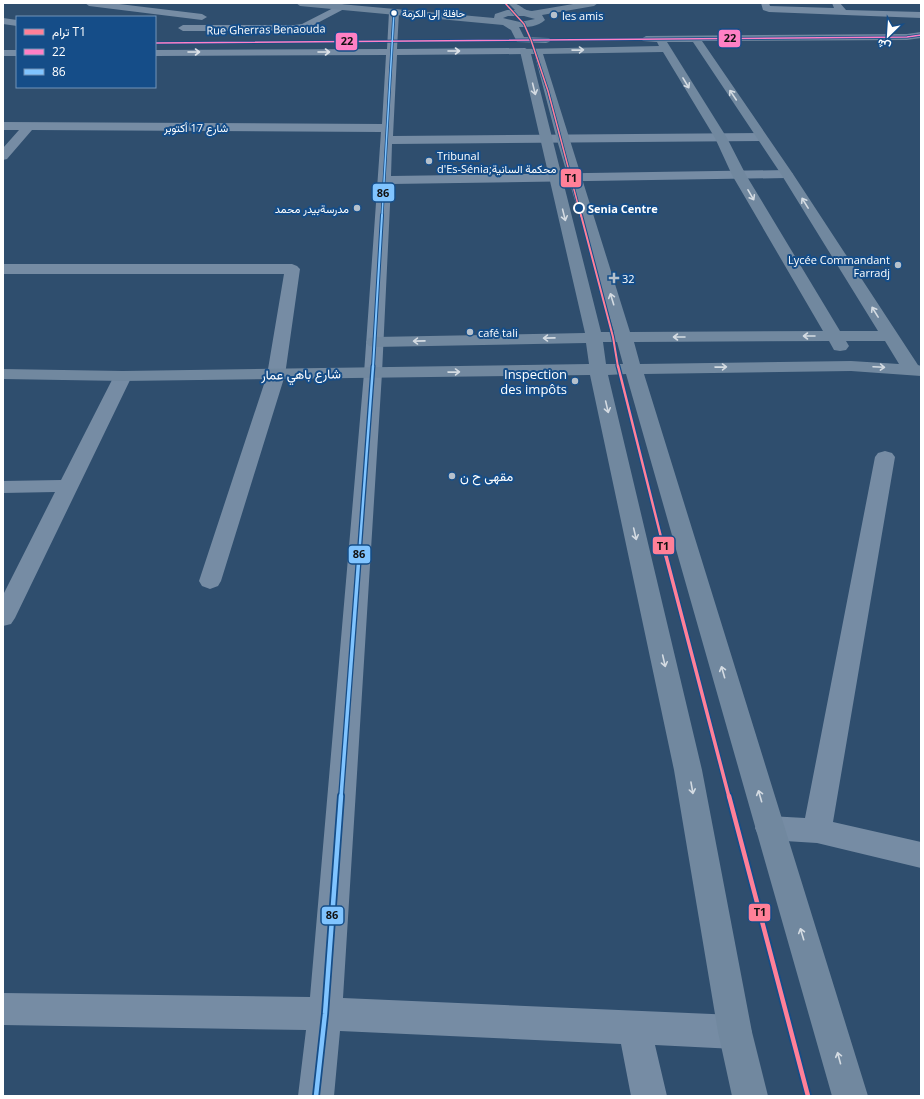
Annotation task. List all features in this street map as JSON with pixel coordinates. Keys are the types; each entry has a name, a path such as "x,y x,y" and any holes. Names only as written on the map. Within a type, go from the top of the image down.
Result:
{"main road":[{"path":"300,3 462,18 503,19 533,17 594,3"},
{"path":"512,3 533,17"},
{"path":"497,6 503,11 503,19"},
{"path":"503,19 524,24 533,17"},
{"path":"533,17 530,45 546,140 594,337 598,369 688,770 736,1032 750,1096"},
{"path":"503,19 530,45 575,176 769,828 831,1027 850,1096"},
{"path":"530,45 663,44 694,38 907,37 921,35"},
{"path":"694,38 787,174 890,336 916,370"},
{"path":"663,44 721,138 739,175 835,336 851,366"},
{"path":"375,342 594,337 890,336"},
{"name":"شارع باهي عمار","path":"3,374 123,376 276,375 633,368 851,366 916,370"}],"street":[{"path":"89,3 110,4 202,17 159,41"},
{"path":"765,3 766,8 769,9 838,7 848,14 921,15"},
{"path":"89,14 110,4"},
{"path":"182,28 300,27 313,23 341,7"},
{"path":"316,1096 325,1014 373,373 394,12"},
{"path":"3,21 16,23"},
{"name":"Rue Gherras Benaouda","path":"159,41 393,46"},
{"path":"3,43 16,43"},
{"path":"156,53 393,46 530,45"},
{"path":"3,54 16,53"},
{"name":"شارع 17 أكتوبر","path":"3,126 388,134 546,140 762,137"},
{"path":"3,156 29,126"},
{"path":"385,180 554,176 787,174"},
{"path":"3,269 292,269 276,375 210,581"},
{"path":"3,618 123,376"},
{"path":"817,832 885,457"},
{"path":"3,487 69,486"},
{"path":"769,828 817,832 921,856"},
{"path":"3,1009 325,1014 736,1032"},
{"path":"635,1028 649,1096"}],"tram line":[{"name":"T1","path":"505,3 524,24 548,91 613,337 618,368 649,492 808,1096"}],"transit line":[{"name":"86","path":"316,1096 325,1014 373,373 394,12"},
{"name":"22","path":"156,43 907,37 921,35"}],"place":[{"name":"حافلة إلى الكرمة","path":"394,13"},
{"name":"les amis","path":"554,15"},
{"name":"Tribunal d'Es-Sénia;محكمة السانية","path":"429,161"},
{"name":"مدرسةبيدر محمد","path":"357,208"},
{"name":"Senia Centre","path":"579,208"},
{"name":"Lycée Commandant Farradj","path":"898,265"},
{"name":"32","path":"614,278"},
{"name":"café tali","path":"470,332"},
{"name":"Inspection des impôts","path":"575,381"},
{"name":"مقهى ح ن","path":"452,476"}]}
